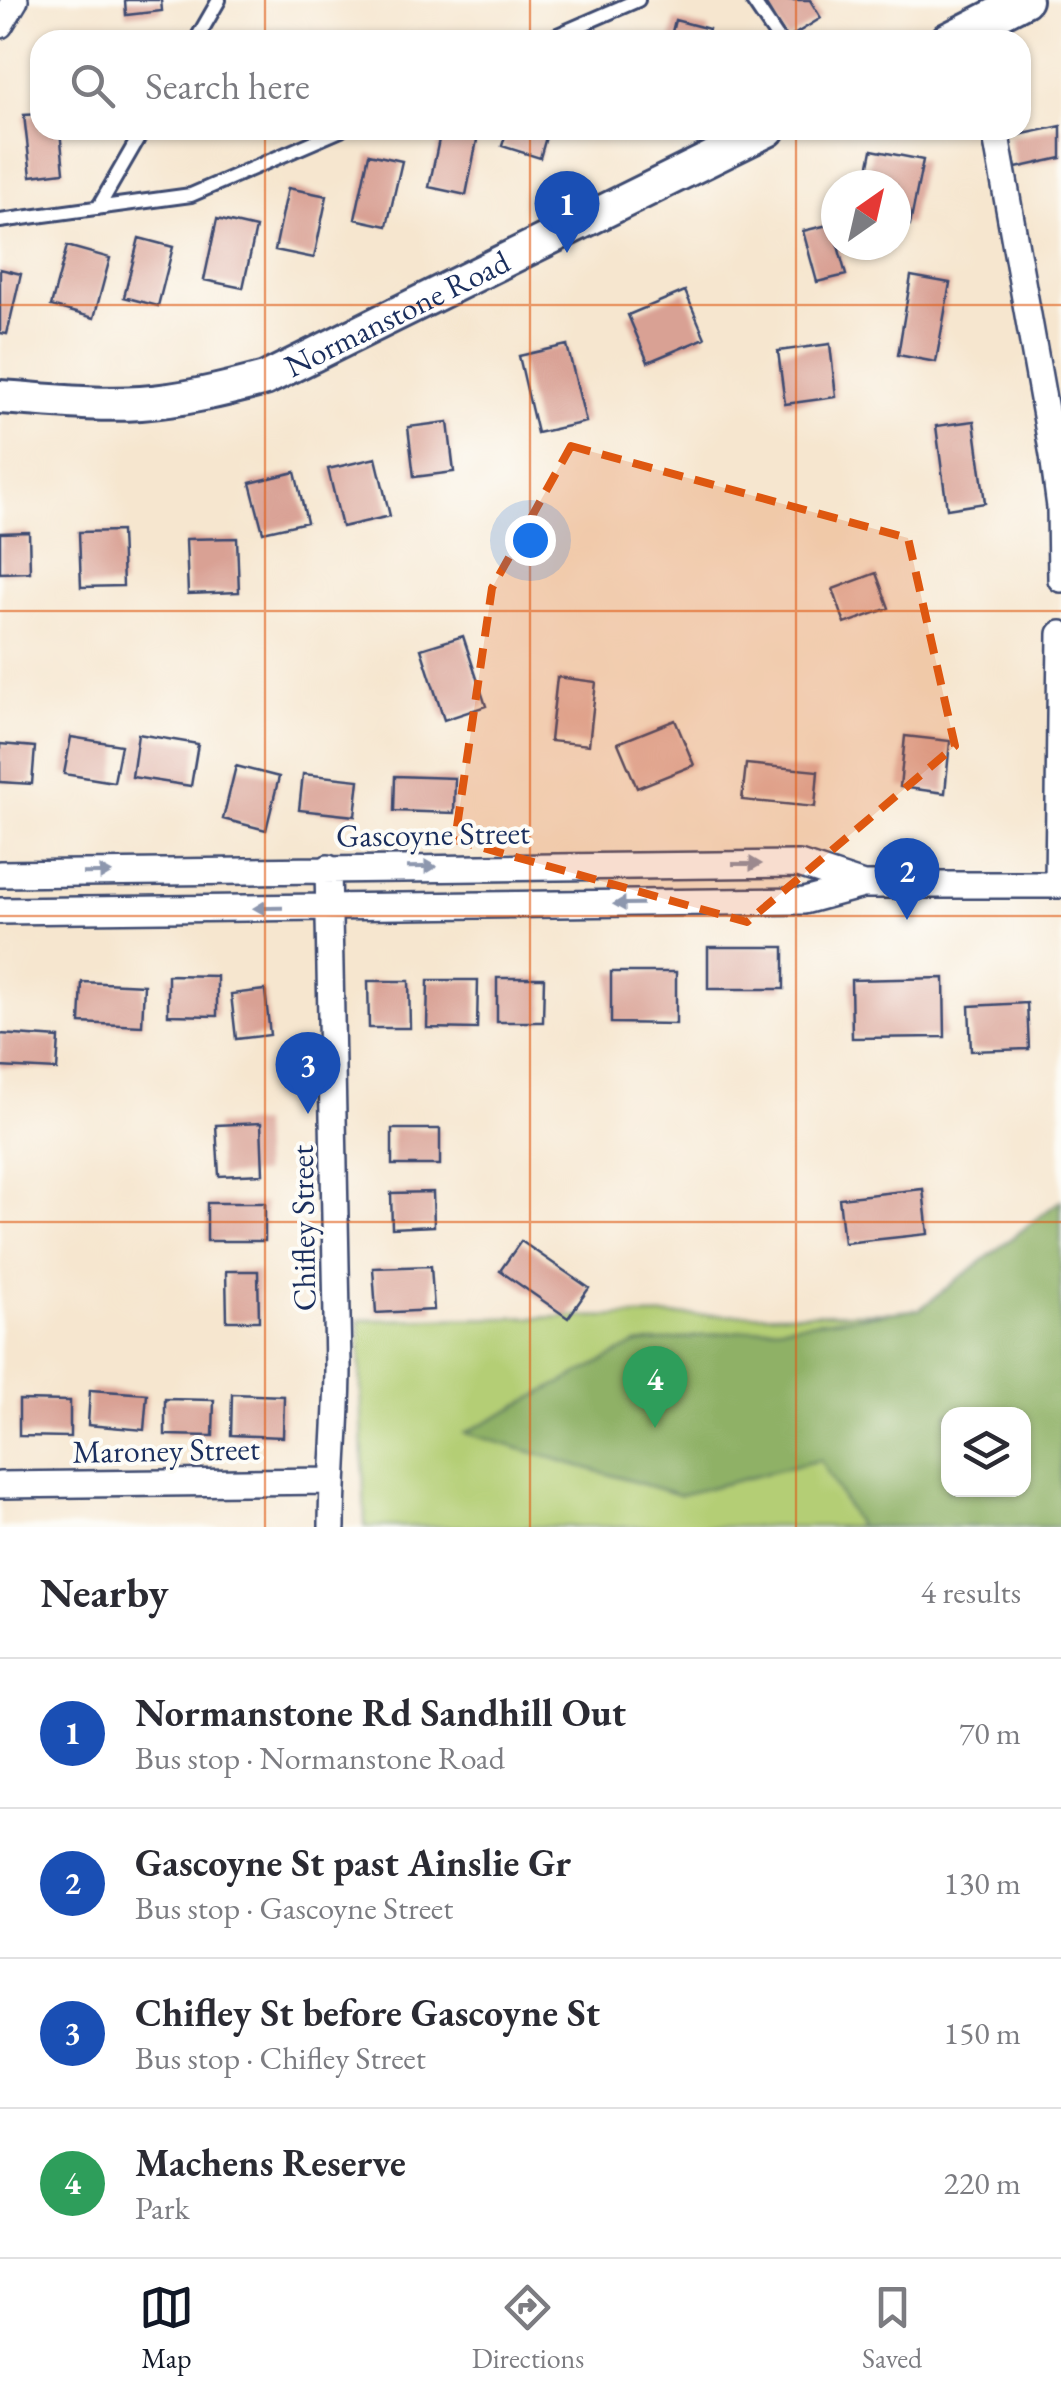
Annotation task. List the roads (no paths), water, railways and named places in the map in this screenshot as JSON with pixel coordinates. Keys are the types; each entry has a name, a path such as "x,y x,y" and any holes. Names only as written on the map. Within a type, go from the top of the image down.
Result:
{"street":[{"path":"0,25 15,0"},
{"path":"974,30 1024,0"},
{"name":"Normanstone Road","path":"0,397 142,403 186,398 265,378 748,140"},
{"path":"997,140 1051,369 1061,580"},
{"path":"1060,885 1061,634"},
{"name":"Gascoyne Street","path":"0,874 799,864 863,886"},
{"name":"Chifley Street","path":"328,868 338,1366 332,1527"},
{"name":"Gascoyne Street","path":"0,911 804,901 863,886 1060,885"},
{"name":"Maroney Street","path":"0,1485 332,1481"}],"lane":[{"path":"202,30 219,0"},
{"path":"569,30 638,0"},
{"path":"752,0 772,30"},
{"path":"98,208 138,140"},
{"path":"0,221 191,195 318,140"}],"place":[{"name":"Normanstone Rd Sandhill Out","path":"567,253"},
{"name":"Gascoyne St past Ainslie Gr","path":"907,920"},
{"name":"Chifley St before Gascoyne St","path":"308,1114"},
{"name":"Machens Reserve","path":"655,1428"}]}
